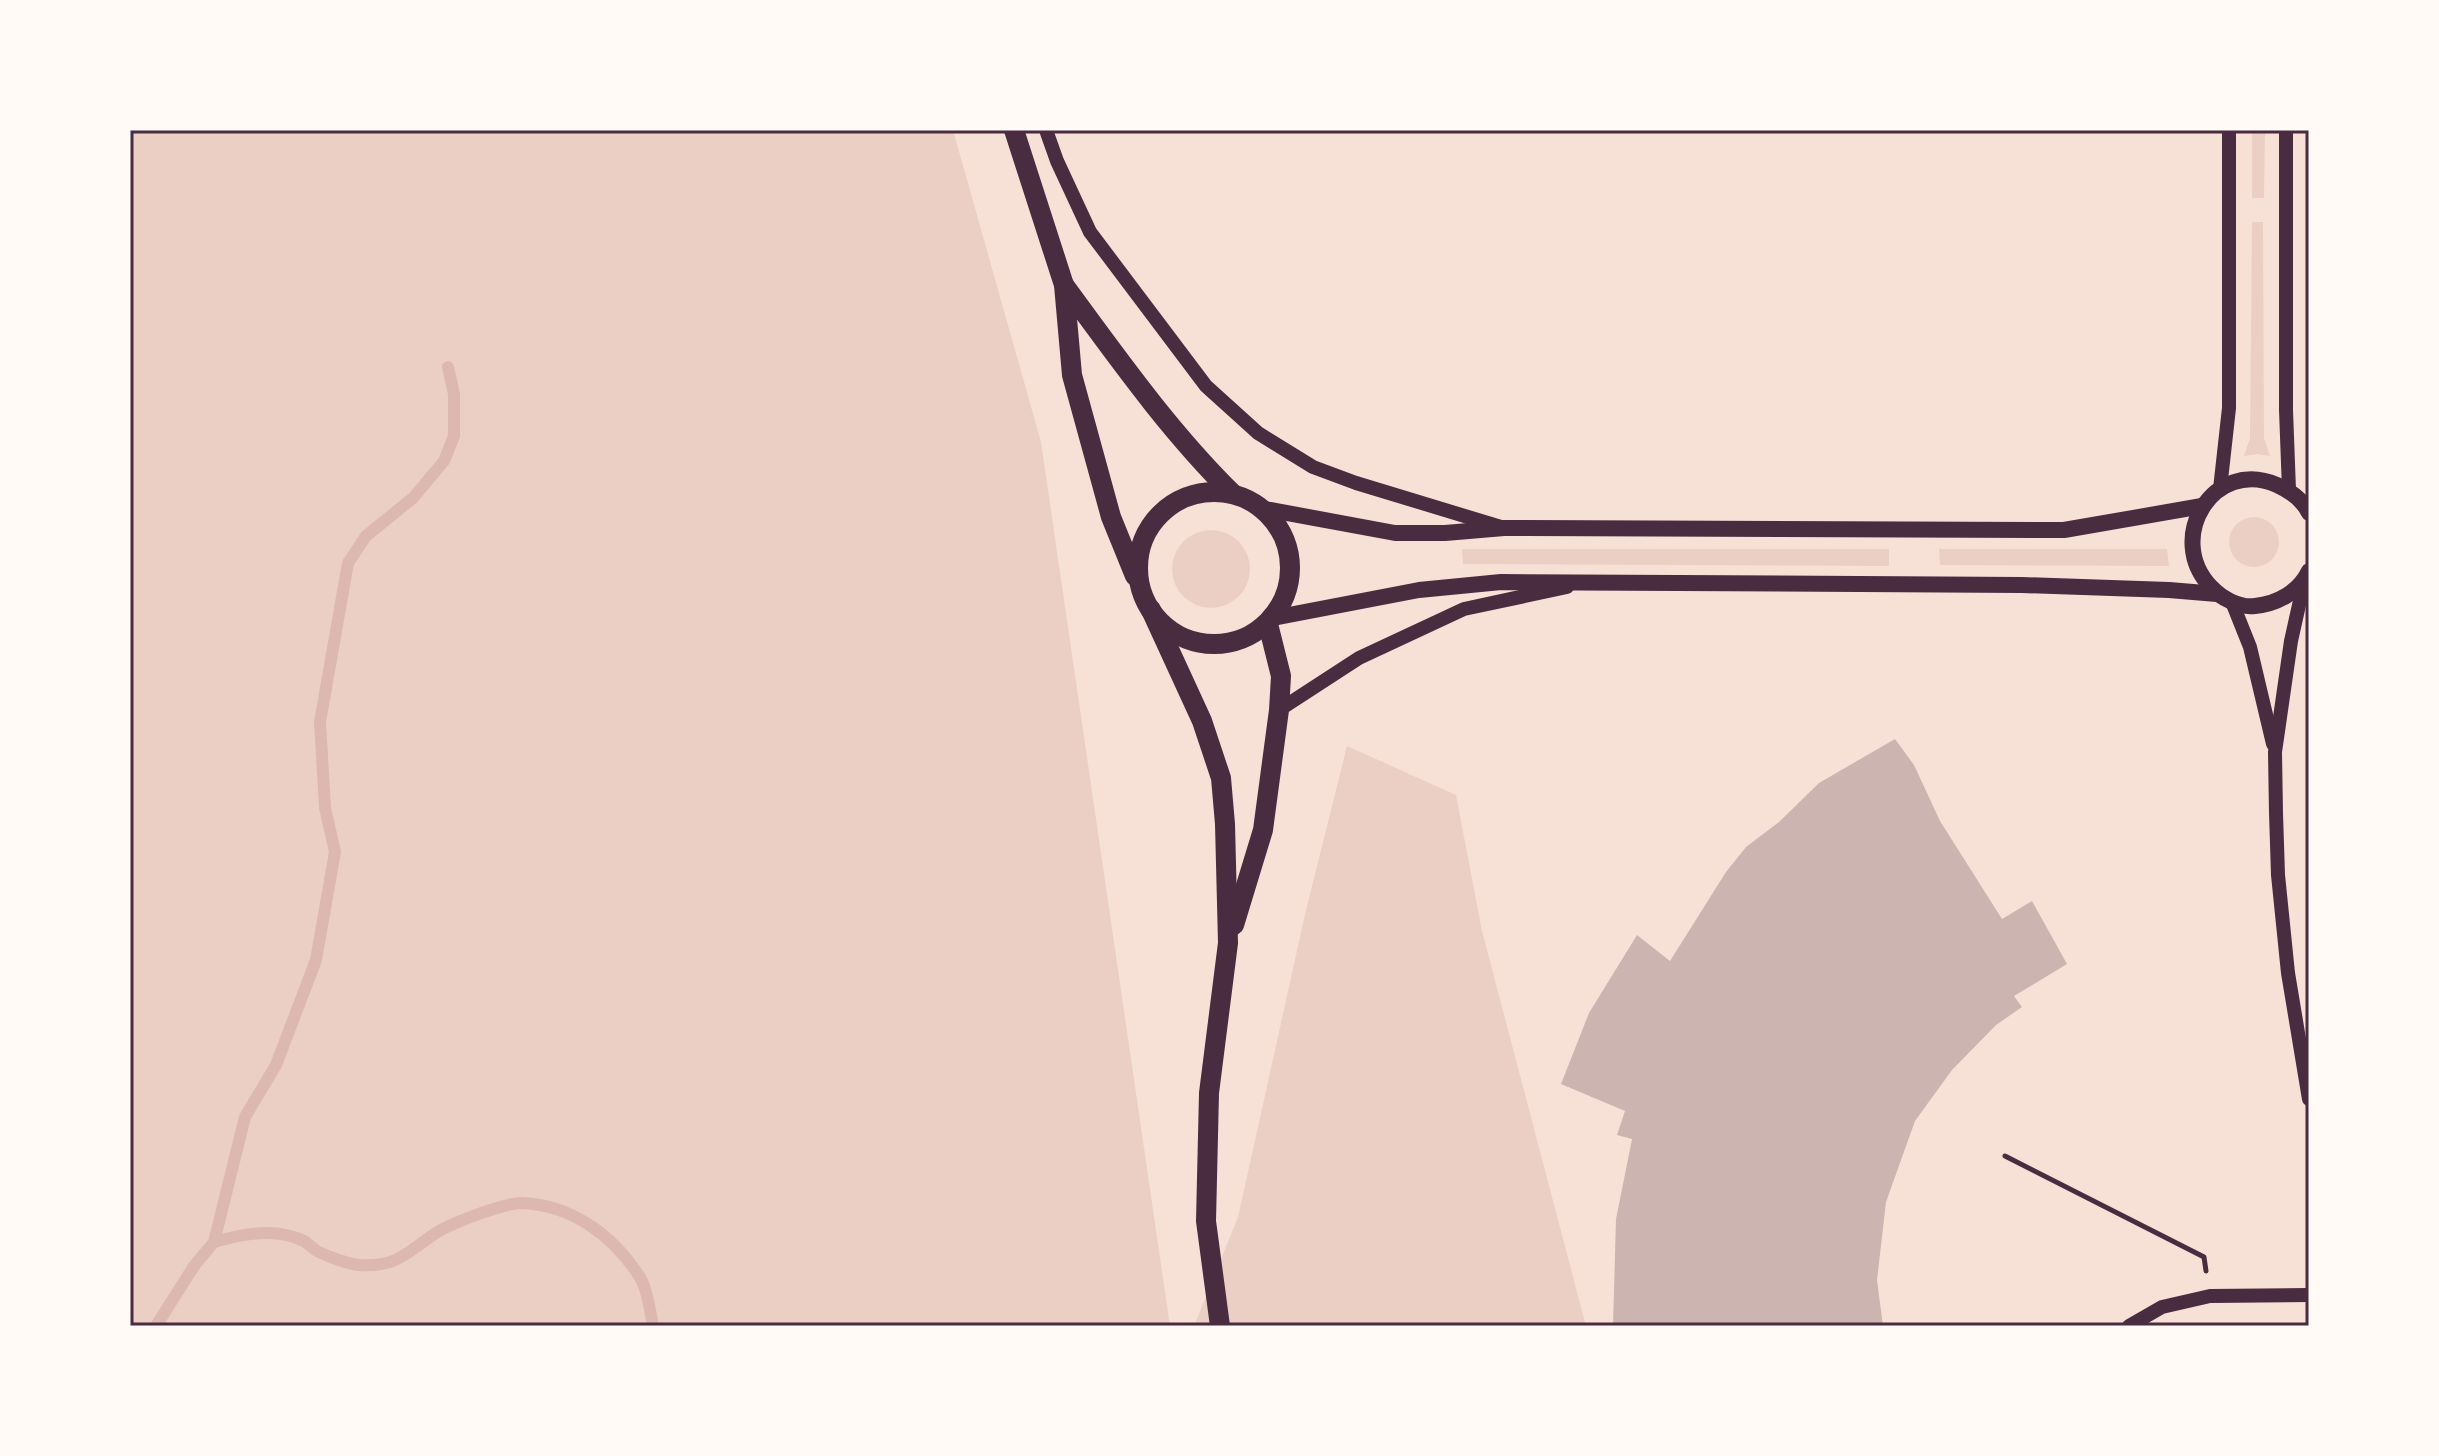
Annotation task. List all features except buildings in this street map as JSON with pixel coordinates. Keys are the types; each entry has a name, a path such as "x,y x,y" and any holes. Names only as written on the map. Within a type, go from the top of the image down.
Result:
{"main road":[{"path":"1014,130 1064,285 1072,375 1111,517 1202,721 1221,778 1228,943 1209,1093 1206,1221 1220,1326"},
{"path":"1064,285 1198,460 1233,494 1265,509 1395,533 1445,533 1504,528 2064,530 2202,506"},
{"path":"2225,598 2200,576 2192,552 2192,528 2202,506 2220,489 2243,480 2267,481 2289,490 2309,513"},
{"path":"1140,587 1138,564 1142,542 1153,523 1169,506 1189,496 1211,492 1233,494"},
{"path":"1151,610 1167,628 1189,641 1214,645 1239,641 1270,621 1288,588 1290,563 1284,538 1265,509"},
{"path":"1270,621 1419,590 1501,582 2022,585 2169,590 2225,598 2249,607 2270,604 2288,595 2307,574"},
{"path":"1228,943 1263,830 1279,710 1281,676 1270,621"}],"street":[{"path":"1046,130 1090,232 1206,386 1258,433 1313,467 1504,528"},
{"path":"2220,489 2229,408 2229,130"},
{"path":"2286,130 2289,490"},
{"path":"2307,574 2291,641 2275,752 2280,889 2288,973 2309,1099"},
{"path":"1279,710 1359,658 1464,609 1583,583"},
{"path":"2225,598 2250,647 2275,752"},
{"path":"2129,1326 2162,1307 2210,1296 2309,1295"}],"path":[{"path":"2005,1156 2204,1257 2210,1296"}],"shaded area":[{"path":"130,130 953,130 1041,442 1170,1326 130,1326"},
{"path":"2252,130 2265,130 2264,198 2252,198"},
{"path":"2252,222 2263,222 2264,438 2270,456 2244,456 2250,438"},
{"path":"2254,517 2272,524 2279,542 2272,560 2254,567 2236,560 2229,542 2236,524"},
{"path":"1211,530 1226,533 1243,547 1250,569 1247,584 1233,601 1211,608 1196,605 1179,591 1172,569 1175,554 1189,537"},
{"path":"1462,549 1889,549 1889,566 1463,564"},
{"path":"1939,549 2167,549 2169,566 1940,565"},
{"path":"1347,746 1456,795 1482,931 1586,1326 1194,1326 1238,1217 1306,910"}],"waterway":[{"path":"156,1326 194,1266 214,1242 245,1117 276,1065 316,960 335,852 325,808 320,722 348,563 366,536 413,498 444,461 454,436 454,394 448,367"},
{"path":"214,1242 248,1234 282,1234 304,1241 319,1252 339,1260 373,1265 395,1260 441,1230 481,1213 514,1204 541,1205 591,1226 619,1250 641,1279 653,1326"}]}
